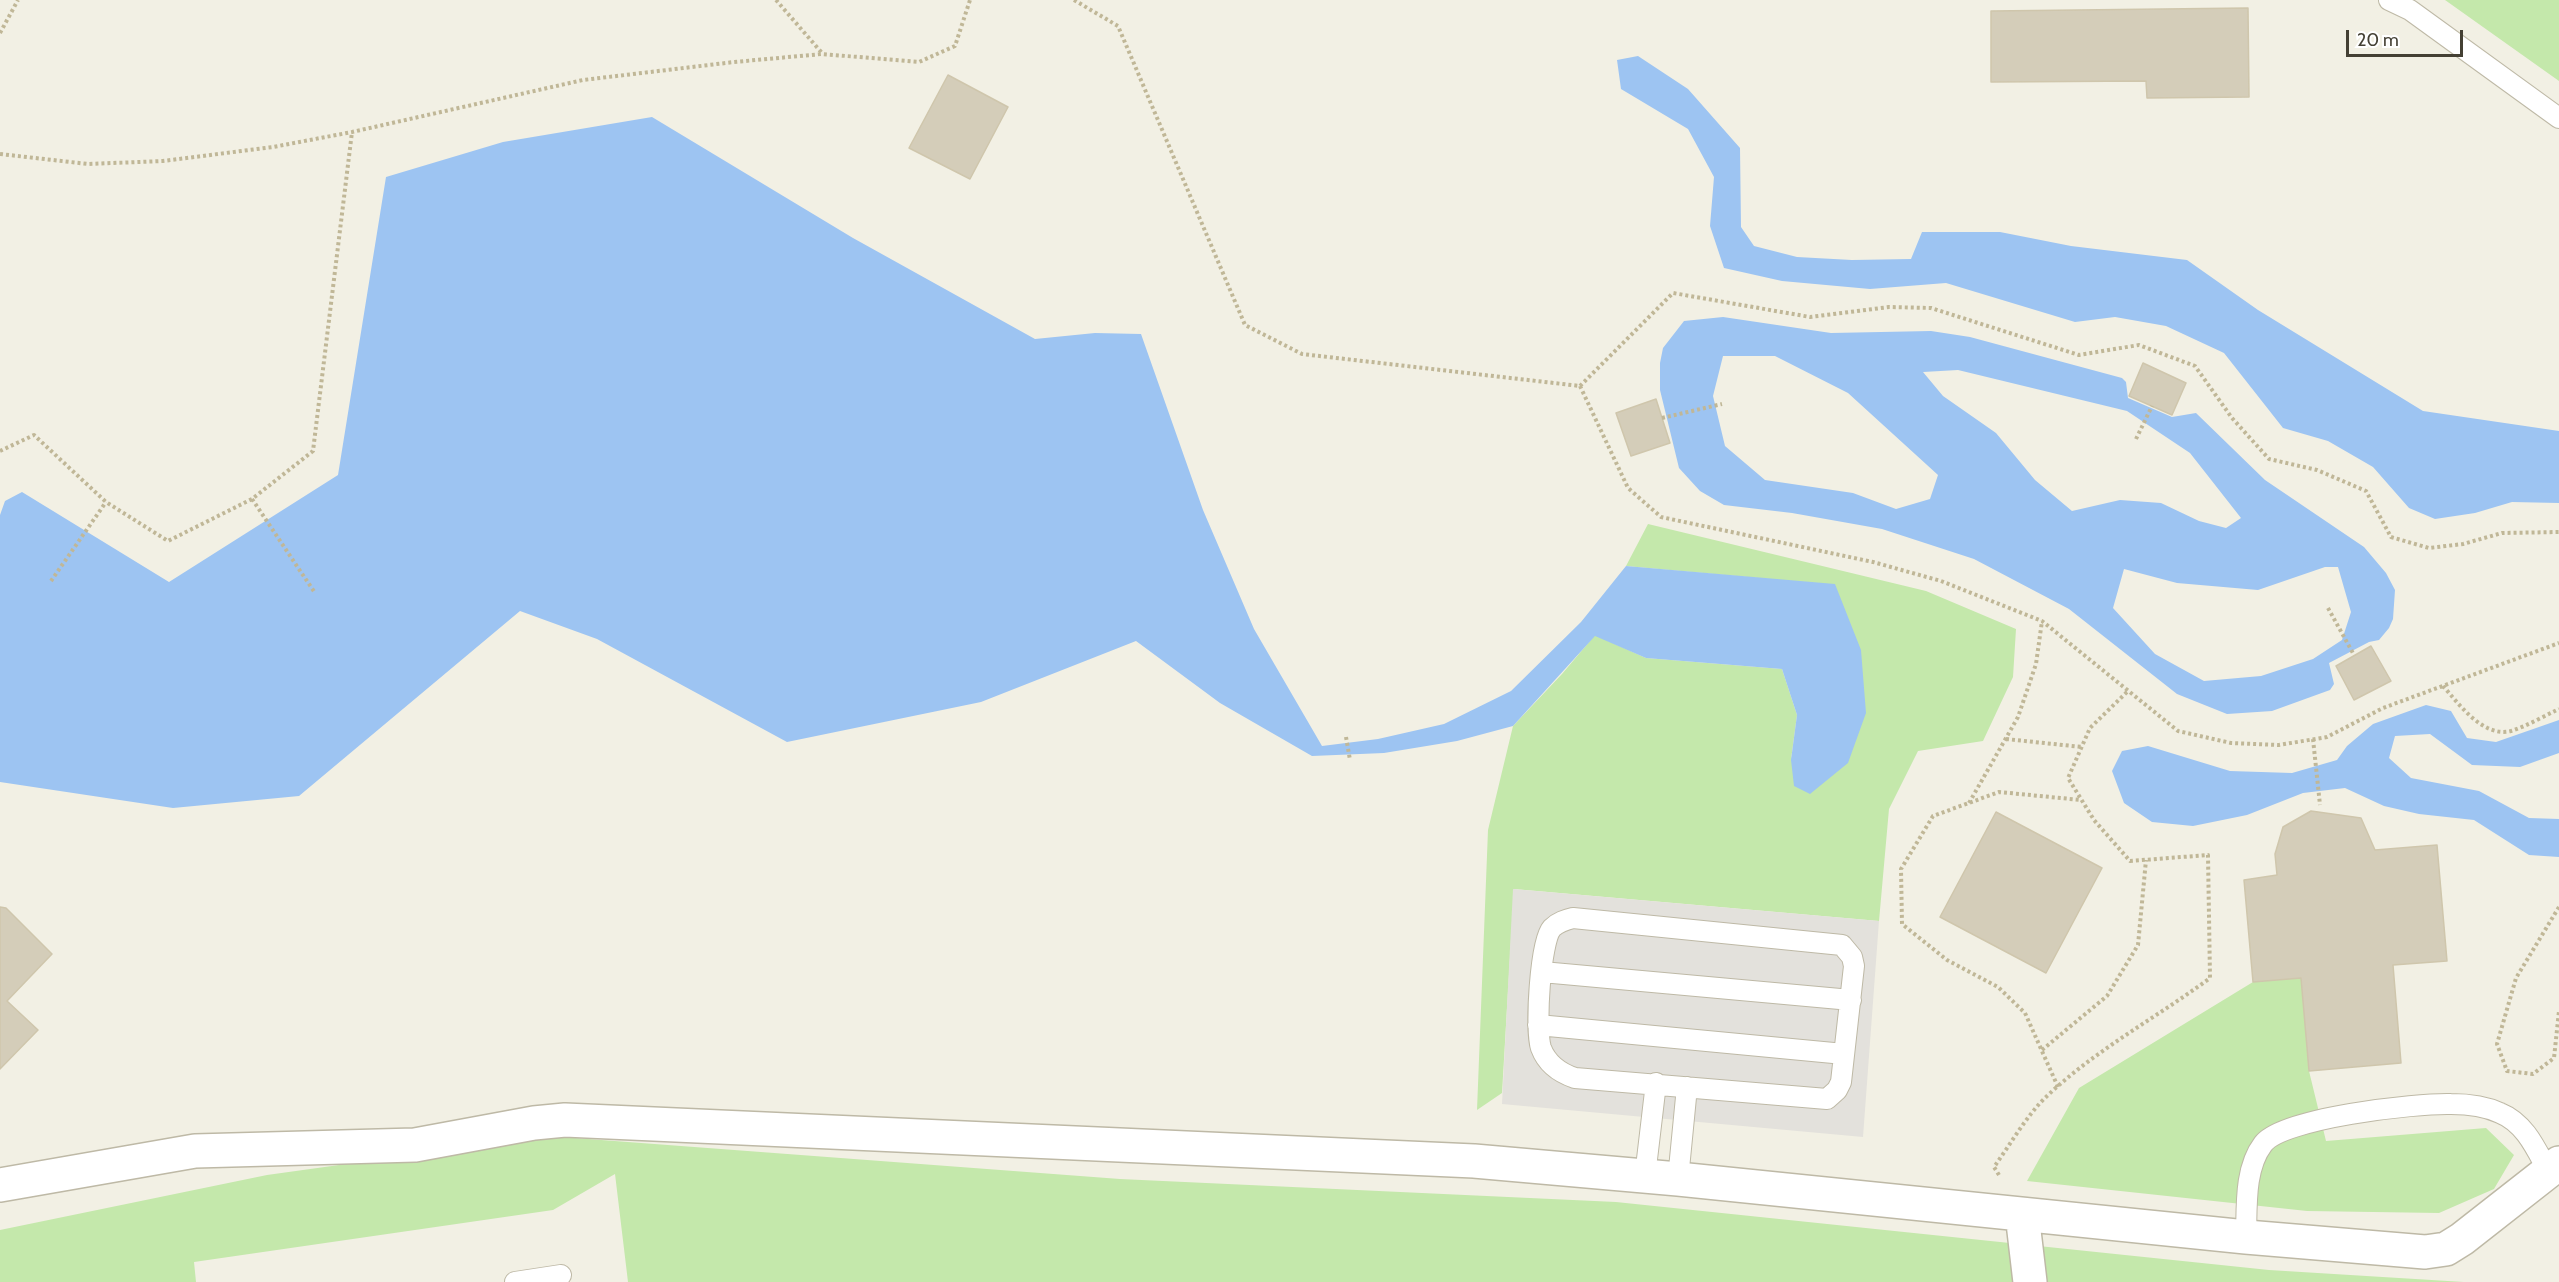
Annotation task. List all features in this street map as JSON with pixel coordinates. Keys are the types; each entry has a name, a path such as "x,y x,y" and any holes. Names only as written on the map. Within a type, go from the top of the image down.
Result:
{"street":[{"path":"0,1185 195,1151 415,1145 534,1122 565,1120 1474,1161 1678,1179 2246,1237 2425,1252 2446,1249 2462,1239 2554,1167"},
{"path":"2022,1215 2030,1282"}],"lane":[{"path":"2389,0 2410,10 2559,118"},
{"path":"1573,918 1842,945 1852,957 1854,966 1841,1082 1837,1090 1827,1099 1575,1078 1565,1075 1549,1062 1542,1049 1538,1025 1542,972 1547,935 1560,922 1573,918"},
{"path":"1542,972 1851,1000"},
{"path":"1538,1025 1844,1054"},
{"path":"1645,1176 1656,1083"},
{"path":"1678,1179 1687,1087"},
{"path":"2246,1237 2249,1182 2253,1164 2262,1145 2273,1135 2311,1122 2393,1108 2450,1104 2479,1106 2501,1113 2520,1125 2554,1167"},
{"path":"515,1282 561,1275"}],"path":[{"path":"0,33 18,0"},
{"path":"776,0 822,54"},
{"path":"0,154 88,164 163,161 273,147 352,132 583,80 822,54 919,62 955,46 970,0"},
{"path":"1074,0 1118,26 1245,325 1302,354 1580,386"},
{"path":"0,451 34,435 106,502 168,541 252,499 313,451 352,132"},
{"path":"1580,386 1673,293 1810,317 1889,307 1931,308 2079,355 2139,345 2195,366 2232,418 2268,459 2317,470 2366,491 2391,537 2429,548 2463,544 2502,533 2559,532"},
{"path":"1580,386 1628,488 1661,517 1873,562 1941,580 2042,621 2178,731 2232,743 2279,745 2327,737 2383,708 2559,643"},
{"path":"1662,418 1722,404"},
{"path":"2136,439 2152,406"},
{"path":"252,499 315,593"},
{"path":"51,580 106,502"},
{"path":"2328,608 2354,655"},
{"path":"1968,804 2018,717 2036,664 2042,621"},
{"path":"2443,686 2465,711 2489,729 2510,732 2559,709"},
{"path":"2022,1215 1994,1167 2045,1098 2111,1044 2176,1003 2210,978 2208,855 2130,861 2094,820 2068,778 2090,729 2129,690"},
{"path":"1346,737 1350,760"},
{"path":"2006,739 2082,747"},
{"path":"2313,740 2320,805"},
{"path":"2059,1087 2025,1013 1998,987 1947,960 1902,924 1901,870 1933,816 1999,792 2082,800"},
{"path":"2042,1050 2107,996 2138,945 2146,860"},
{"path":"2559,907 2516,978 2497,1044 2507,1071 2533,1074 2554,1058 2559,1011"}],"green space":[{"path":"2445,0 2559,0 2559,81"},
{"path":"1648,524 1926,591 2016,629 2013,677 1983,741 1918,751 1889,809 1879,921 1514,889 1502,1093 1477,1110 1488,830 1513,726 1595,635 1646,658 1782,669 1797,715 1791,760 1835,585 1626,566"},
{"path":"2301,978 2309,1071 2326,1141 2486,1128 2514,1155 2494,1189 2439,1213 2307,1211 2027,1181 2079,1088 2253,982"},
{"path":"548,1136 1120,1179 1616,1202 2269,1270 2464,1282 628,1282 615,1174 553,1210 194,1262 196,1282 0,1282 0,1230 267,1175"}],"shaded area":[{"path":"1513,889 1879,921 1863,1137 1502,1104"}],"water":[{"path":"1638,56 1688,89 1740,148 1741,227 1754,246 1797,257 1852,260 1911,259 1922,232 2000,232 2071,246 2187,260 2258,310 2423,411 2559,431 2559,503 2512,502 2475,513 2435,519 2409,508 2373,467 2328,441 2283,428 2224,353 2166,326 2115,317 2075,322 1946,283 1870,289 1782,281 1724,268 1710,226 1714,177 1688,129 1621,89 1617,60"},
{"path":"652,117 853,238 1035,339 1095,333 1141,334 1203,510 1254,629 1322,746 1378,739 1444,724 1511,691 1581,622 1626,566 1835,584 1861,650 1866,713 1848,763 1810,794 1794,786 1791,760 1797,715 1782,669 1646,658 1595,636 1513,726 1457,741 1384,753 1312,756 1220,703 1136,641 981,702 787,742 597,639 520,611 299,796 173,808 0,782 0,515 5,501 22,492 169,582 338,475 386,177 503,142"},
{"path":"1723,317 1831,333 1931,331 1970,337 2122,378 2126,382 2128,398 2172,417 2196,413 2265,480 2364,547 2386,573 2395,590 2393,619 2379,640 2369,642 2329,663 2334,684 2330,690 2272,711 2227,714 2177,694 2069,609 1974,559 1882,529 1792,513 1724,505 1700,491 1679,468 1660,390 1660,363 1663,348 1684,321","holes":["1723,356 1775,356 1848,393 1938,475 1930,499 1896,509 1853,493 1765,480 1725,446 1713,396","1958,370 2127,411 2190,453 2241,518 2226,528 2199,521 2161,503 2120,500 2072,511 2035,480 1996,433 1943,396 1923,372","2325,567 2338,567 2351,612 2342,640 2313,659 2261,676 2204,681 2155,654 2113,608 2124,569 2177,583 2258,590"]},
{"path":"2426,705 2451,711 2467,738 2496,742 2559,720 2559,753 2520,767 2472,765 2430,734 2395,736 2389,758 2411,778 2479,791 2529,818 2559,819 2559,857 2529,855 2474,820 2419,814 2384,806 2345,788 2303,793 2247,815 2193,826 2152,822 2124,803 2112,771 2122,751 2148,746 2230,771 2292,773 2337,760 2347,746 2373,724"}],"building":[{"path":"2248,8 2249,97 2147,98 2146,81 1991,82 1991,11"},
{"path":"948,75 1008,107 970,179 909,148"},
{"path":"2143,363 2186,383 2172,415 2129,396"},
{"path":"1656,399 1670,443 1631,456 1616,413"},
{"path":"2371,646 2391,681 2354,700 2336,666"},
{"path":"2311,811 2361,818 2375,850 2437,845 2447,961 2393,965 2401,1063 2309,1071 2301,978 2253,982 2244,880 2277,875 2275,854 2283,827"},
{"path":"1996,812 2102,868 2046,973 1940,917"},
{"path":"0,907 6,908 52,954 7,1001 38,1030 0,1069"}]}
